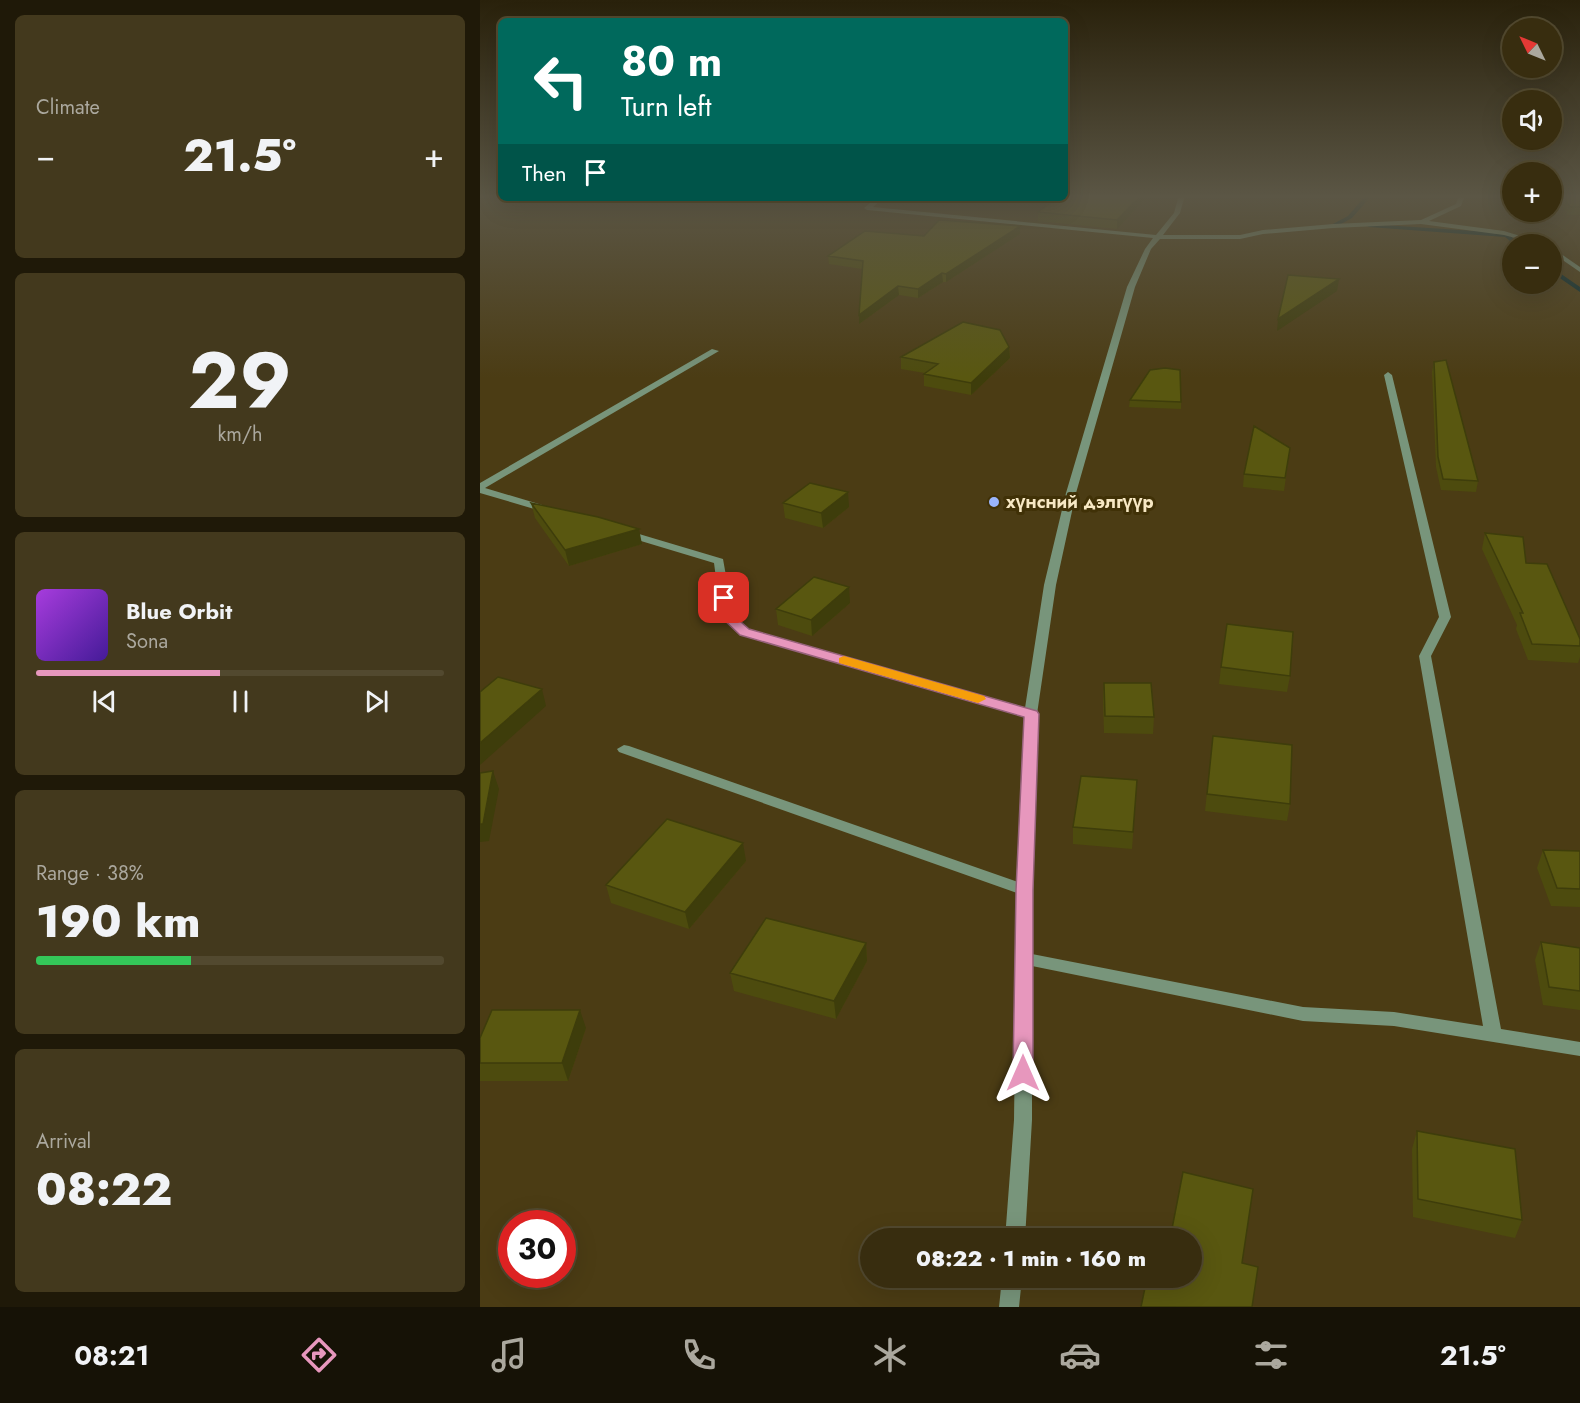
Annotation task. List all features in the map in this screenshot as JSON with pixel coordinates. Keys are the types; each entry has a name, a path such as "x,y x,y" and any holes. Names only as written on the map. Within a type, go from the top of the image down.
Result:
{"street":[{"path":"1016,1228 1023,1120 1024,890 1031,714 1050,585 1071,493 1131,287 1146,256"},
{"path":"1562,257 1580,270"},
{"path":"480,488 715,351"},
{"path":"1388,375 1446,617 1425,656 1493,1034"},
{"path":"480,488 560,514"},
{"path":"617,531 719,561 727,616 744,632 1031,714"},
{"path":"624,749 1024,890"},
{"path":"1023,958 1303,1014 1394,1018 1580,1049"},
{"path":"1009,1307 1011,1288"}],"building":[{"path":"828,256 974,256 918,289 898,286 859,315 863,261"},
{"path":"1288,275 1339,279 1278,319"},
{"path":"963,322 1000,330 1009,347 971,383 924,374 938,364 901,357"},
{"path":"1446,360 1478,481 1443,479 1438,457 1434,362"},
{"path":"1165,368 1180,370 1181,402 1130,400 1150,370"},
{"path":"1254,426 1290,448 1285,478 1244,474"},
{"path":"810,483 848,492 821,513 783,503"},
{"path":"531,503 598,517 639,529 565,550"},
{"path":"1485,533 1523,537 1526,563 1547,564 1580,639 1580,646 1532,644 1520,613 1523,613"},
{"path":"814,577 849,587 811,620 776,609"},
{"path":"1227,624 1293,632 1290,676 1221,667"},
{"path":"498,677 542,689 480,743 480,692"},
{"path":"1104,683 1151,683 1154,717 1105,716"},
{"path":"1213,736 1292,745 1290,804 1207,794"},
{"path":"493,771 483,824 480,824 480,773"},
{"path":"1081,776 1137,780 1133,832 1073,827"},
{"path":"667,819 743,843 685,912 606,885"},
{"path":"1543,850 1580,851 1580,889 1557,888"},
{"path":"766,918 866,943 834,1001 730,973"},
{"path":"1541,942 1580,948 1580,991 1549,987"},
{"path":"492,1010 580,1010 562,1063 480,1063 480,1038"},
{"path":"1417,1131 1515,1149 1522,1220 1418,1199"},
{"path":"1183,1172 1253,1189 1242,1263 1258,1267 1252,1307 1141,1307 1145,1288 1202,1288 1202,1228 1172,1228"}],"waterway":[{"path":"1562,277 1580,290"}],"slow traffic":[{"path":"844,660 978,699"}],"place":[{"name":"хүнсний дэлгүүр","path":"994,502"}],"route":[{"path":"724,598 727,616 744,632 1031,714 1024,890 1023,1073"}]}
